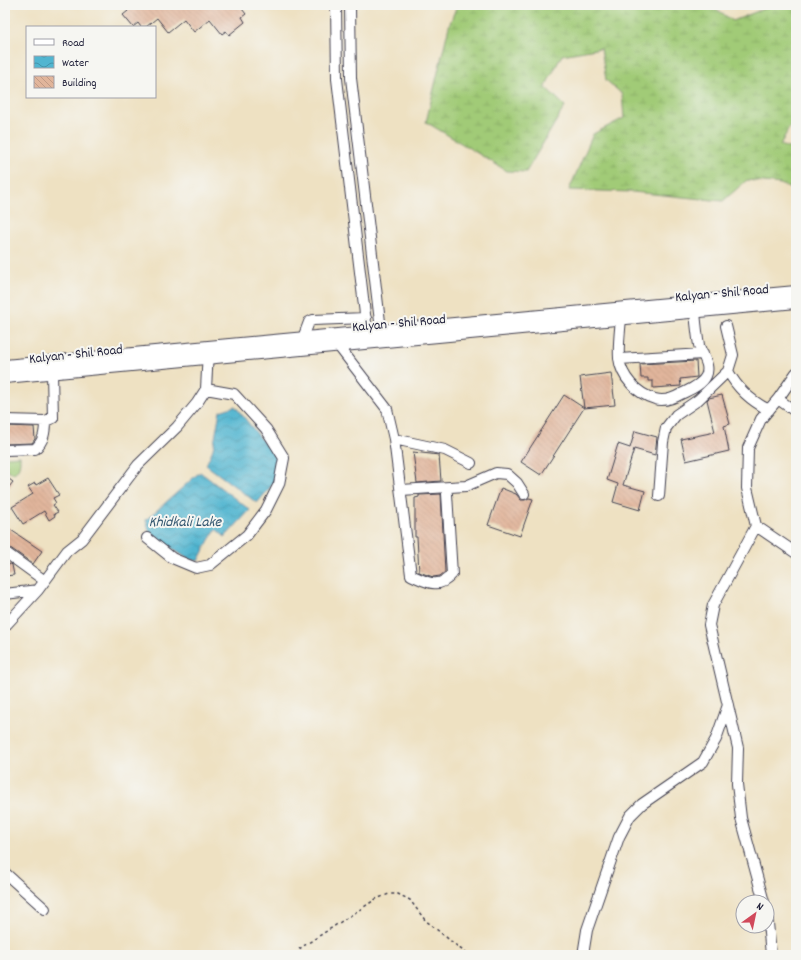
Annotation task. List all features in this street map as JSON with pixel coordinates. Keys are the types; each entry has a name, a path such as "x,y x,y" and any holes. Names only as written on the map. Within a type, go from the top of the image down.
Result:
{"main road":[{"name":"Kalyan - Shil Road","path":"5,376 52,373 302,338 367,331 796,292"},
{"name":"Kalyan - Shil Road","path":"5,366 209,351 337,344 796,302"}],"street":[{"path":"336,5 337,79 367,331"},
{"path":"350,5 351,78 381,330"},
{"path":"337,79 351,78"},
{"path":"621,318 619,359 625,376 635,389 656,399 671,399 702,382 706,376 706,360 699,346 695,312"},
{"path":"302,338 309,322 313,320 366,318"},
{"path":"659,496 663,442 666,428 676,415 698,400 728,371 733,355 726,326"},
{"path":"337,344 387,409 394,439 411,575 432,584 447,580 452,574 447,494"},
{"path":"5,626 38,590 67,551 82,539 138,465 177,427 197,403 206,389 209,351"},
{"path":"619,359 702,354"},
{"path":"728,371 734,384 757,404 769,410"},
{"path":"5,420 45,421 53,418 52,373"},
{"path":"762,894 741,818 737,784 738,748 709,625 714,605 756,526 747,488 748,448 761,419 778,399 796,373"},
{"path":"147,538 172,558 196,568 210,565 247,535 266,510 279,484 284,458 266,430 234,394 206,389"},
{"path":"778,399 796,412"},
{"path":"5,450 35,449 45,435 45,421"},
{"path":"394,439 445,450 471,463"},
{"path":"401,490 466,486 496,473 507,474 517,483 524,494"},
{"path":"756,526 796,552"},
{"path":"5,552 45,581"},
{"path":"5,594 38,590"},
{"path":"583,955 587,930 619,837 630,816 642,804 703,762 716,739 728,705"},
{"path":"5,872 45,909"},
{"path":"769,934 771,955"}],"path":[{"path":"299,949 376,899 389,894 398,894 410,900 425,920 468,955"}],"green space":[{"path":"457,5 713,5 712,6 733,21 773,5 796,5 796,115 780,145 796,151 796,192 781,184 747,180 723,201 633,192 569,190 593,134 624,118 622,94 606,80 601,48 562,55 545,87 565,106 526,172 507,171 426,122 449,26"},
{"path":"20,456 19,468 14,473 5,468 5,457"}],"water":[{"name":"Khidkali Lake","path":"235,406 278,460 274,483 257,503 206,465 213,449 220,411"},
{"name":"Khidkali Lake","path":"200,472 250,510 225,537 216,529 198,561 188,559 150,534 146,520"}],"building":[{"path":"124,5 239,5 246,14 242,17 245,22 229,35 226,31 222,34 210,19 194,32 184,19 168,32 157,18 147,26 140,26 138,23 132,26 123,15 128,11"},
{"path":"696,361 697,377 680,379 681,386 653,388 653,381 648,381 648,378 641,378 640,364"},
{"path":"611,373 615,405 584,408 580,377"},
{"path":"564,395 584,408 541,475 521,462"},
{"path":"722,395 730,424 724,426 729,451 686,461 681,439 715,432 707,400 709,398"},
{"path":"5,426 34,427 35,439 32,443 5,444"},
{"path":"635,431 657,437 655,455 634,449 623,485 645,491 640,510 613,502 618,484 607,480 618,444 630,448"},
{"path":"413,452 439,455 441,481 417,483"},
{"path":"5,476 13,482 5,492"},
{"path":"48,478 59,495 53,498 56,503 53,505 58,512 49,520 44,511 23,524 12,507 33,494 28,487 35,483 36,485"},
{"path":"501,488 516,494 521,500 529,498 533,499 520,536 488,525"},
{"path":"441,494 445,572 440,576 433,577 419,572 417,537 415,537 415,498 419,497 419,495"},
{"path":"5,526 42,551 33,564 9,547 5,546"},
{"path":"11,564 14,575 5,576 5,565"}]}
